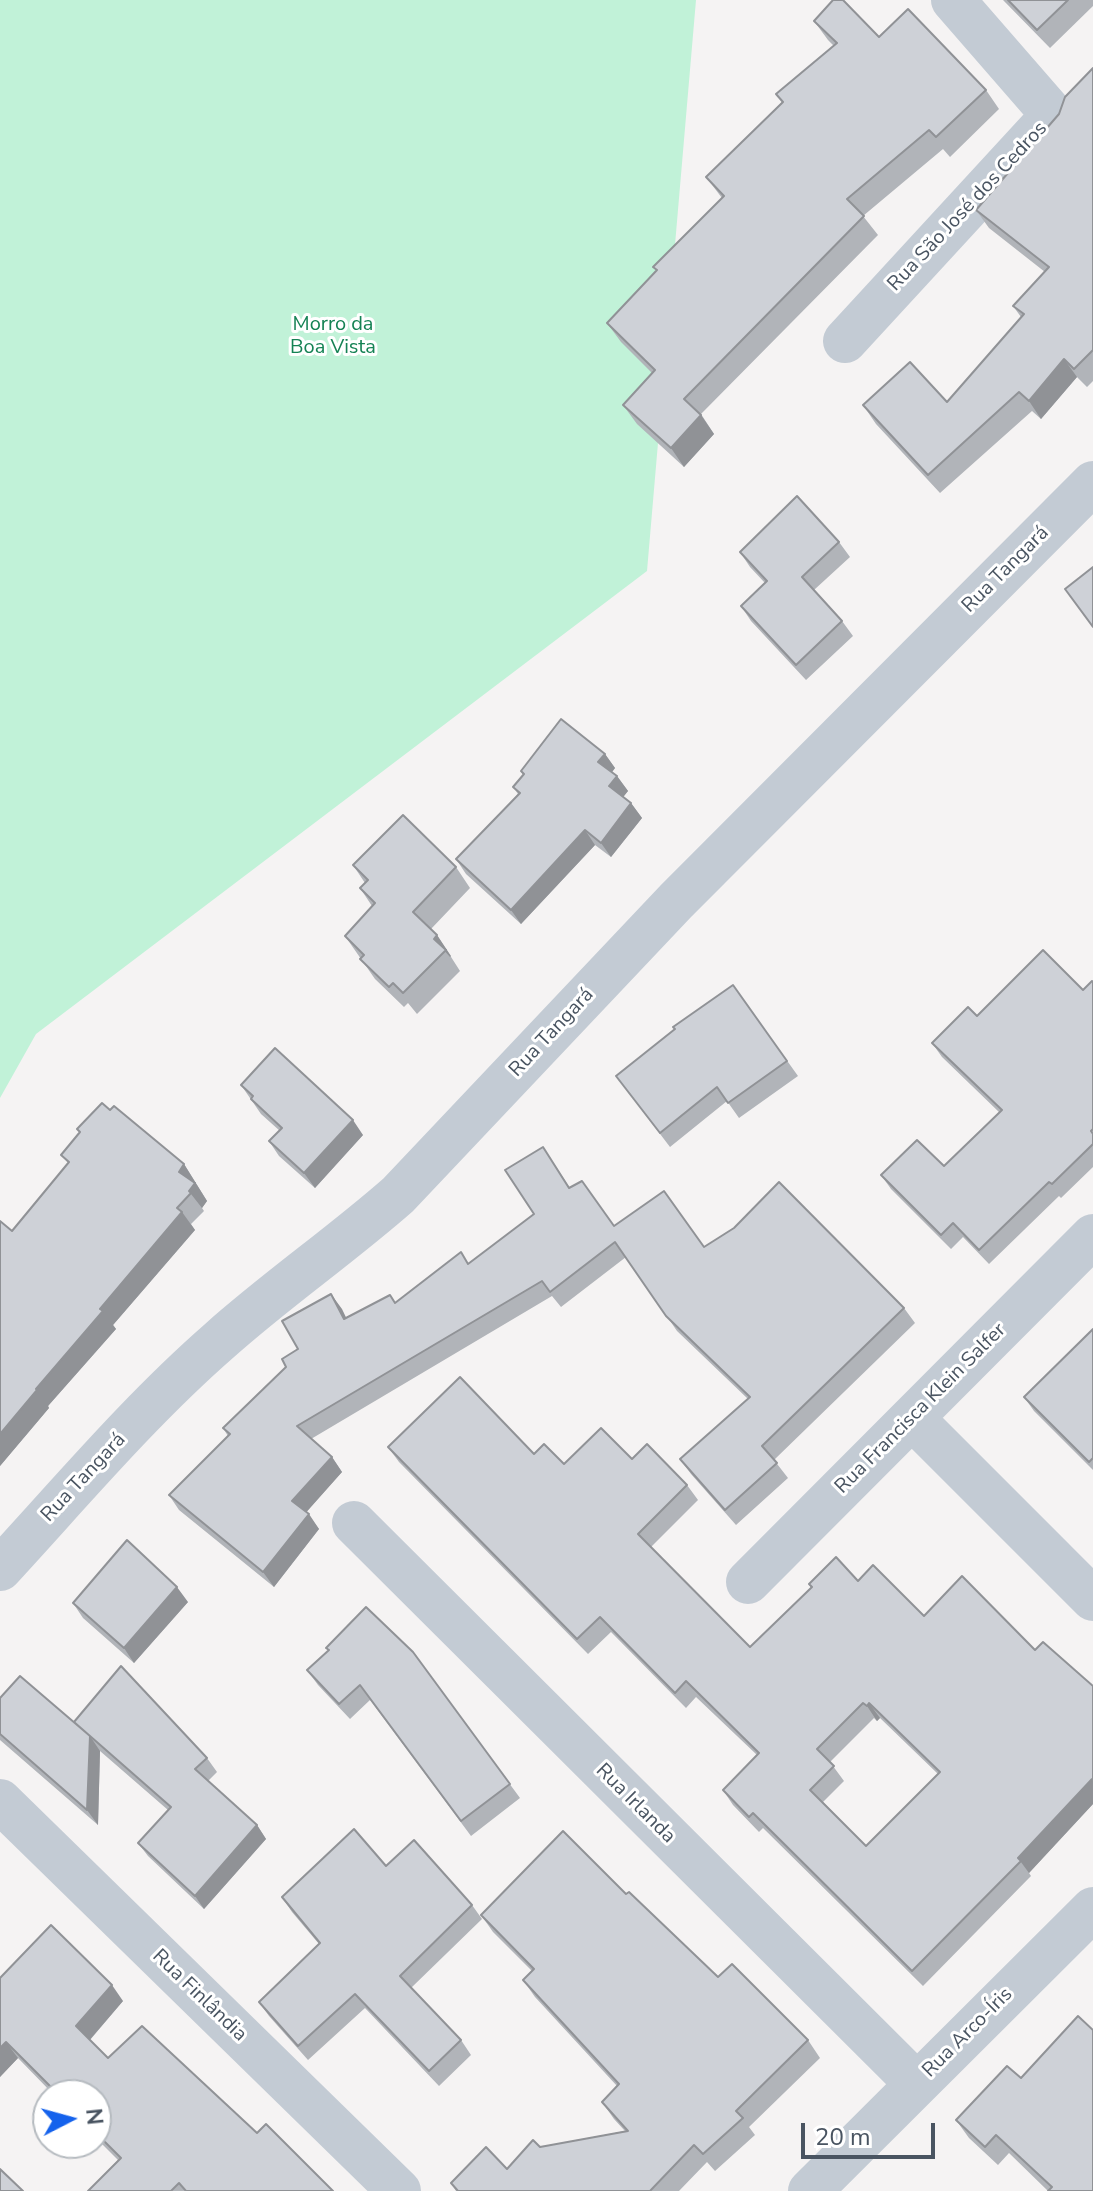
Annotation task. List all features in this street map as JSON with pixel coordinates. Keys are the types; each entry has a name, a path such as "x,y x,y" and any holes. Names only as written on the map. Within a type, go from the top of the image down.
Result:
{"street":[{"name":"Rua São José dos Cedros","path":"845,341 1053,115 953,0"},
{"name":"Rua Tangará","path":"0,1569 132,1427 219,1340 350,1237 398,1195 676,901 1093,483"},
{"name":"Rua Francisca Klein Salfer","path":"748,1582 1093,1236"},
{"path":"912,1418 1093,1599"},
{"name":"Rua Irlanda","path":"354,1523 917,2084"},
{"name":"Rua Finlândia","path":"0,1801 399,2191"},
{"name":"Rua Arco-Íris","path":"810,2191 1093,1909"}],"green space":[{"name":"Morro da Boa Vista","path":"0,0 696,0 647,571 36,1034 0,1098"}],"building":[{"path":"833,0 843,0 879,37 908,9 986,90 936,137 929,130 847,199 864,216 684,399 701,415 671,448 623,405 655,370 607,323 657,270 653,267 724,196 706,177 783,102 776,94 837,43 814,21"},
{"path":"1008,0 1068,0 1037,30"},
{"path":"1093,68 1093,350 1074,369 1064,359 1029,401 1019,392 928,475 863,405 910,362 947,402 1024,314 1013,306 1049,267 976,210 1059,114 1065,97"},
{"path":"797,496 839,542 802,577 842,621 796,665 741,606 767,581 740,552"},
{"path":"1093,567 1093,627 1065,589"},
{"path":"561,719 605,754 598,762 617,776 609,786 631,803 601,843 585,830 511,910 456,859 520,793 513,787 524,774 521,771"},
{"path":"403,815 456,867 413,912 437,935 434,939 446,950 403,993 393,983 389,987 360,959 364,955 345,936 375,903 360,888 368,880 353,865"},
{"path":"1043,950 1083,990 1093,982 1093,1144 979,1250 953,1223 941,1235 881,1175 917,1140 944,1166 1002,1110 932,1043 968,1007 977,1016"},
{"path":"733,985 787,1061 728,1103 717,1087 660,1133 616,1076 675,1029 673,1027"},
{"path":"275,1048 353,1120 304,1173 269,1141 282,1128 251,1099 253,1096 241,1085"},
{"path":"102,1103 110,1110 114,1106 184,1164 179,1172 195,1183 189,1191 191,1193 177,1208 182,1212 0,1434 0,1221 12,1231 69,1162 61,1155 80,1132 77,1129"},
{"path":"543,1147 569,1188 582,1181 614,1226 664,1191 704,1247 734,1228 779,1182 904,1308 762,1446 777,1463 725,1510 680,1459 750,1397 666,1316 615,1242 550,1292 542,1281 297,1426 332,1457 292,1501 309,1514 263,1572 169,1495 230,1434 223,1428 286,1367 282,1359 298,1349 282,1321 331,1294 344,1319 390,1295 395,1303 461,1252 468,1264 534,1214 505,1170"},
{"path":"1093,1329 1093,1458 1089,1462 1024,1397"},
{"path":"460,1377 534,1454 544,1444 564,1464 601,1428 632,1459 647,1444 687,1485 638,1534 750,1647 812,1587 809,1584 836,1557 858,1581 873,1565 924,1616 962,1576 1035,1650 1043,1642 1093,1686 1093,1780 1018,1858 1021,1861 912,1971 753,1813 749,1817 723,1790 759,1753 686,1681 675,1693 600,1617 577,1639 388,1447","holes":["863,1703 867,1706 869,1703 940,1772 866,1846 810,1790 834,1766 817,1749"]},
{"path":"127,1540 177,1587 124,1648 73,1603"},
{"path":"366,1607 413,1652 510,1784 461,1821 360,1685 339,1704 307,1670"},
{"path":"121,1666 207,1758 195,1769 257,1825 195,1896 138,1843 171,1807 74,1722"},
{"path":"20,1676 90,1736 87,1810 0,1734 0,1698"},
{"path":"354,1829 386,1866 414,1840 472,1905 400,1976 461,2040 429,2071 355,1994 298,2046 259,2002 320,1943 282,1897"},
{"path":"563,1831 626,1894 629,1892 718,1977 732,1964 808,2040 736,2111 743,2118 703,2154 694,2145 650,2191 458,2191 451,2183 486,2147 507,2169 533,2140 540,2147 628,2131 602,2102 619,2084 523,1980 534,1969 481,1915"},
{"path":"51,1925 112,1985 76,2026 108,2058 142,2026 257,2133 266,2124 333,2191 186,2191 179,2183 171,2191 88,2191 121,2158 112,2149 112,2079 43,2079 6,2042 0,2048 0,1978"},
{"path":"1078,2016 1093,2030 1093,2191 1048,2191 1052,2187 996,2135 985,2147 956,2120 1007,2066 1021,2078"},
{"path":"0,2169 23,2191 0,2191"}]}
